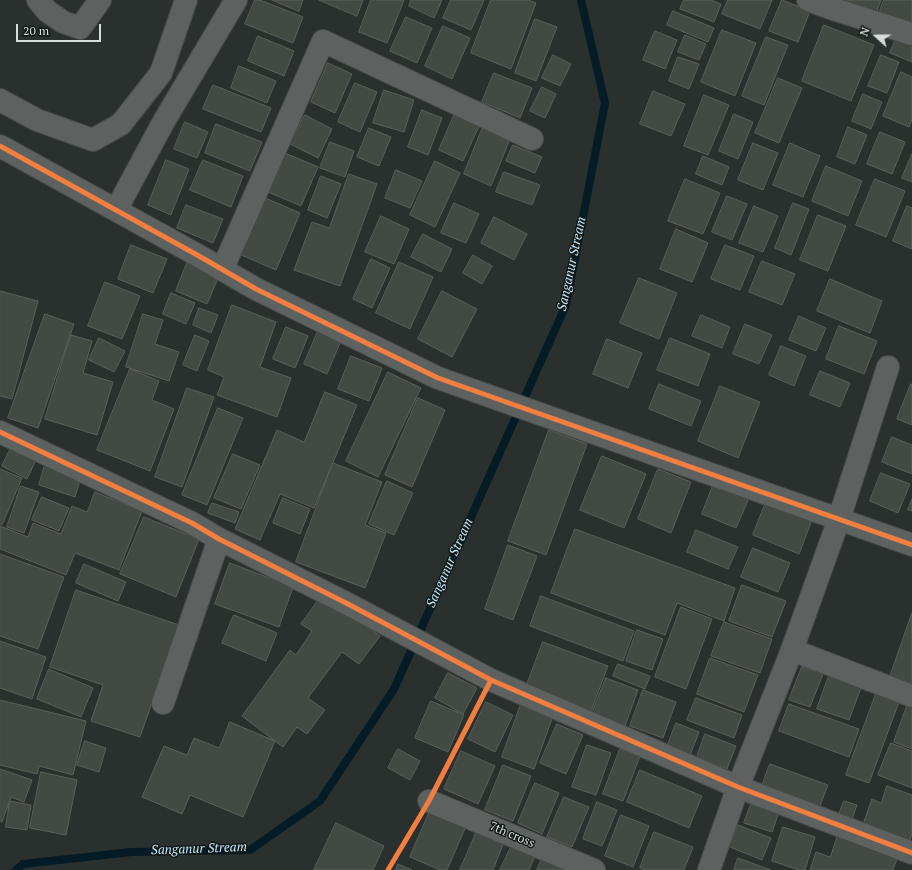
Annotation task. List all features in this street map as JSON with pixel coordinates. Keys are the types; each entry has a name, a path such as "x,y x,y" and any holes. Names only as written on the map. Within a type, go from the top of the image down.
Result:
{"street":[{"path":"38,0 47,11 63,22 80,28 100,0"},
{"path":"0,100 37,120 93,140 121,124 161,73 186,0"},
{"path":"116,210 164,121 236,0"},
{"path":"808,0 912,34"},
{"path":"222,270 323,41 532,139"},
{"path":"0,146 256,289 438,378 912,545"},
{"path":"709,870 738,787 792,650 839,520 888,367"},
{"path":"0,432 192,523 219,539 362,611 499,683 738,787 912,853"},
{"path":"163,703 219,539"},
{"path":"792,650 912,696"},
{"name":"7th cross","path":"429,801 594,870"}],"building":[{"path":"255,0 260,0 303,17 293,43 245,24"},
{"path":"272,0 303,0 299,11"},
{"path":"319,0 363,0 357,16"},
{"path":"371,0 404,0 387,43 359,32"},
{"path":"411,0 442,0 434,18 409,6"},
{"path":"451,0 484,0 471,30 443,18"},
{"path":"491,0 528,0 536,3 511,69 471,53"},
{"path":"684,0 711,0 721,4 714,22 680,9"},
{"path":"728,0 772,0 760,29 722,14"},
{"path":"782,0 810,11 798,42 769,31"},
{"path":"837,0 881,0 876,14"},
{"path":"884,0 912,0 912,25 879,13"},
{"path":"673,11 714,28 708,42 667,25"},
{"path":"406,17 432,28 417,63 390,51"},
{"path":"535,19 557,27 536,81 515,73"},
{"path":"824,25 874,45 851,101 802,81"},
{"path":"443,26 470,38 452,79 425,66"},
{"path":"722,30 756,43 735,96 701,82"},
{"path":"655,31 677,40 665,69 643,60"},
{"path":"898,34 912,40 912,62 890,53"},
{"path":"685,35 706,44 699,60 678,52"},
{"path":"258,36 294,51 284,76 248,61"},
{"path":"766,37 788,45 764,105 742,96"},
{"path":"553,55 571,64 560,86 542,78"},
{"path":"881,55 899,62 887,93 868,86"},
{"path":"678,57 699,64 689,89 669,81"},
{"path":"328,63 352,74 335,113 311,102"},
{"path":"239,66 276,81 267,103 231,88"},
{"path":"901,72 912,77 912,119 909,127 883,116"},
{"path":"494,73 532,88 520,118 482,102"},
{"path":"778,78 802,88 779,143 755,133"},
{"path":"355,83 377,92 360,132 338,122"},
{"path":"213,85 271,108 261,132 203,109"},
{"path":"542,87 556,94 545,118 530,111"},
{"path":"384,90 414,100 404,132 373,123"},
{"path":"653,91 685,104 671,136 640,124"},
{"path":"863,94 882,102 871,129 852,121"},
{"path":"704,95 729,105 708,155 684,146"},
{"path":"422,110 442,118 428,155 408,147"},
{"path":"456,111 481,122 463,161 439,150"},
{"path":"734,114 753,122 738,159 719,151"},
{"path":"305,115 332,129 318,158 290,144"},
{"path":"185,122 208,132 197,158 174,149"},
{"path":"216,124 262,142 250,171 205,153"},
{"path":"483,127 510,139 491,186 464,174"},
{"path":"848,127 867,135 855,164 837,157"},
{"path":"369,128 391,137 379,166 357,157"},
{"path":"880,132 905,142 892,174 867,164"},
{"path":"330,142 354,151 345,177 320,168"},
{"path":"753,143 778,153 763,190 738,180"},
{"path":"790,143 820,156 803,197 773,185"},
{"path":"513,145 542,157 535,173 506,161"},
{"path":"285,153 318,167 301,206 268,192"},
{"path":"912,154 912,182 902,178"},
{"path":"703,156 729,167 722,185 696,174"},
{"path":"166,160 189,169 171,215 148,205"},
{"path":"203,160 243,176 231,207 190,190"},
{"path":"435,161 460,173 435,227 410,215"},
{"path":"826,166 862,181 848,216 812,201"},
{"path":"396,170 422,181 410,208 385,198"},
{"path":"504,172 540,185 532,205 496,192"},
{"path":"349,174 377,184 340,286 294,270 312,222 329,228"},
{"path":"321,176 341,184 327,218 308,210"},
{"path":"685,179 720,193 703,234 668,221"},
{"path":"875,179 905,191 886,237 856,225"},
{"path":"727,196 747,204 732,240 712,232"},
{"path":"263,197 300,213 276,270 239,254"},
{"path":"454,203 479,214 466,243 441,233"},
{"path":"793,203 809,209 791,255 775,248"},
{"path":"186,205 223,219 213,243 177,228"},
{"path":"754,206 778,216 763,252 739,243"},
{"path":"907,206 912,208 912,249 893,241"},
{"path":"818,215 846,226 828,271 800,260"},
{"path":"381,216 409,229 394,264 365,252"},
{"path":"494,217 527,234 514,260 481,243"},
{"path":"676,229 708,243 692,282 660,269"},
{"path":"423,234 452,249 441,272 411,257"},
{"path":"131,245 167,259 153,293 118,279"},
{"path":"725,245 754,256 740,290 711,279"},
{"path":"473,255 492,266 482,284 463,273"},
{"path":"371,259 390,268 372,308 353,299"},
{"path":"762,261 795,274 782,305 749,292"},
{"path":"399,262 433,277 410,329 376,313"},
{"path":"187,263 219,276 207,304 176,291"},
{"path":"639,278 677,293 659,339 620,323"},
{"path":"830,279 882,301 870,333 817,311"},
{"path":"105,282 140,296 122,339 88,326"},
{"path":"0,291 38,301 12,399 0,396"},
{"path":"442,291 477,309 452,357 418,339"},
{"path":"171,293 195,303 186,324 163,314"},
{"path":"232,305 276,322 260,367 291,378 277,417 217,395 224,377 208,370"},
{"path":"199,308 218,315 211,333 193,325"},
{"path":"45,314 74,324 38,428 8,418"},
{"path":"143,314 163,320 155,344 179,352 169,381 126,367"},
{"path":"701,315 730,327 722,348 692,336"},
{"path":"799,316 826,328 816,351 789,340"},
{"path":"745,324 772,335 759,364 733,354"},
{"path":"839,326 877,341 864,374 826,359"},
{"path":"286,327 308,336 295,368 273,359"},
{"path":"319,329 342,338 327,374 304,364"},
{"path":"71,335 92,341 83,373 113,382 97,435 45,419"},
{"path":"195,335 209,341 197,371 183,365"},
{"path":"99,338 125,351 114,372 89,360"},
{"path":"670,338 710,354 698,386 657,370"},
{"path":"607,339 642,353 628,388 593,374"},
{"path":"781,346 806,356 794,386 769,375"},
{"path":"351,356 382,368 369,401 338,389"},
{"path":"130,369 159,381 152,400 174,409 150,471 97,450"},
{"path":"820,371 850,383 840,407 810,395"},
{"path":"388,372 421,388 378,477 346,461"},
{"path":"659,384 701,401 691,426 649,409"},
{"path":"911,384 912,385 912,425 897,419"},
{"path":"720,386 760,402 738,458 698,441"},
{"path":"187,388 214,397 182,487 155,477"},
{"path":"325,392 357,405 314,508 280,494 260,540 235,529 277,430 304,442"},
{"path":"418,398 445,410 412,487 385,475"},
{"path":"218,408 243,418 207,505 182,495"},
{"path":"549,430 587,444 546,555 508,541"},
{"path":"892,437 912,445 912,474 882,462"},
{"path":"13,444 38,456 27,479 2,466"},
{"path":"233,454 260,465 241,509 214,498"},
{"path":"602,456 646,474 624,528 580,510"},
{"path":"333,463 382,482 365,525 386,533 365,588 296,562"},
{"path":"45,465 81,477 75,497 39,485"},
{"path":"0,469 22,478 2,525 0,524"},
{"path":"658,469 691,482 671,533 638,519"},
{"path":"881,473 910,484 898,513 870,501"},
{"path":"387,481 413,493 394,535 369,524"},
{"path":"714,483 749,498 736,528 702,514"},
{"path":"21,486 39,492 24,533 7,527"},
{"path":"95,492 142,511 119,570 75,553 66,575 0,549 0,526 28,537 33,523 61,534 72,506 87,512"},
{"path":"42,497 69,508 59,531 32,520"},
{"path":"283,498 310,509 300,534 273,523"},
{"path":"912,499 912,511 908,510"},
{"path":"766,502 812,520 799,554 753,535"},
{"path":"212,503 239,512 235,523 208,513"},
{"path":"144,517 199,539 176,597 120,574"},
{"path":"575,529 735,588 724,621 677,603 665,635 551,593"},
{"path":"696,530 738,547 728,569 687,552"},
{"path":"508,545 537,556 513,620 485,609"},
{"path":"753,548 790,563 778,592 741,577"},
{"path":"0,554 64,577 38,649 0,636"},
{"path":"230,563 293,587 279,627 215,604"},
{"path":"84,564 126,582 118,601 76,583"},
{"path":"742,585 786,601 772,637 729,621"},
{"path":"76,590 179,625 140,737 91,721 103,685 50,667"},
{"path":"323,594 380,636 359,664 342,652 308,698 325,710 307,734 297,727 283,747 242,716 290,650 296,655 312,631 301,624"},
{"path":"541,596 634,631 623,661 530,626"},
{"path":"681,607 712,619 686,689 655,677"},
{"path":"912,613 912,685 890,677"},
{"path":"234,615 277,633 266,661 222,643"},
{"path":"724,622 772,639 760,673 711,656"},
{"path":"637,630 663,639 652,670 626,661"},
{"path":"0,641 46,657 32,699 0,688"},
{"path":"543,642 608,666 590,714 525,690"},
{"path":"710,658 758,675 744,712 697,694"},
{"path":"618,664 650,676 645,689 613,676"},
{"path":"802,667 823,674 810,707 789,700"},
{"path":"49,669 93,688 81,717 37,699"},
{"path":"448,673 477,688 463,714 435,698"},
{"path":"830,673 862,685 849,720 817,709"},
{"path":"606,678 638,690 625,726 592,714"},
{"path":"643,690 676,702 663,738 630,726"},
{"path":"876,694 899,702 869,783 846,775"},
{"path":"696,698 742,715 734,738 687,720"},
{"path":"0,700 86,721 73,775 39,766 37,774 0,765"},
{"path":"431,701 464,715 448,752 415,738"},
{"path":"486,702 513,715 495,752 468,739"},
{"path":"521,704 553,716 534,769 502,757"},
{"path":"789,704 859,729 849,757 779,731"},
{"path":"907,706 912,707 912,749 894,742"},
{"path":"230,722 275,741 243,817 190,795 182,814 142,797 164,746 187,755 194,738 219,748"},
{"path":"676,723 699,732 689,758 666,750"},
{"path":"557,724 583,735 566,774 540,763"},
{"path":"705,734 736,746 727,769 697,757"},
{"path":"85,741 106,748 99,772 77,765"},
{"path":"891,743 912,751 912,788 878,775"},
{"path":"587,745 611,753 596,795 572,787"},
{"path":"398,749 420,761 410,780 388,768"},
{"path":"620,749 640,756 623,801 603,794"},
{"path":"461,751 495,766 478,804 444,789"},
{"path":"770,764 828,785 818,811 760,791"},
{"path":"503,765 531,776 513,821 485,810"},
{"path":"0,769 32,780 24,802 11,797 2,822 0,821"},
{"path":"640,770 702,796 689,828 627,802"},
{"path":"41,772 77,780 66,835 30,828"},
{"path":"535,783 559,793 542,834 518,823"},
{"path":"887,786 912,795 912,834 907,847 861,830 872,799 881,803"},
{"path":"564,797 589,807 572,847 547,837"},
{"path":"753,799 780,809 772,832 744,823"},
{"path":"10,801 31,805 27,830 6,827"},
{"path":"844,801 857,805 850,825 837,820"},
{"path":"597,802 617,810 602,846 583,839"},
{"path":"430,811 466,826 447,870 440,870 410,857"},
{"path":"621,815 649,826 633,867 605,856"},
{"path":"336,823 384,846 373,870 314,870"},
{"path":"738,825 771,838 762,860 730,847"},
{"path":"783,827 815,837 805,870 799,870 772,861"},
{"path":"477,831 504,842 493,870 460,870"},
{"path":"654,832 693,847 684,870 645,870 640,868"},
{"path":"838,835 898,856 893,870 810,870 816,852 830,857"},
{"path":"513,843 536,854 529,870 500,870"},
{"path":"543,856 566,870 537,870"},
{"path":"738,858 771,870 734,870"},
{"path":"398,864 412,870 396,870"}],"waterway":[{"name":"Sanganur Stream","path":"16,870 23,864 131,852 250,850 320,801 394,689 566,305 605,103 581,0"}],"cycle path":[{"path":"0,146 256,289 438,378 912,545"},
{"path":"0,432 192,523 219,539 348,604 491,680 738,787 912,853"},
{"path":"388,870 429,801 491,680"}]}
